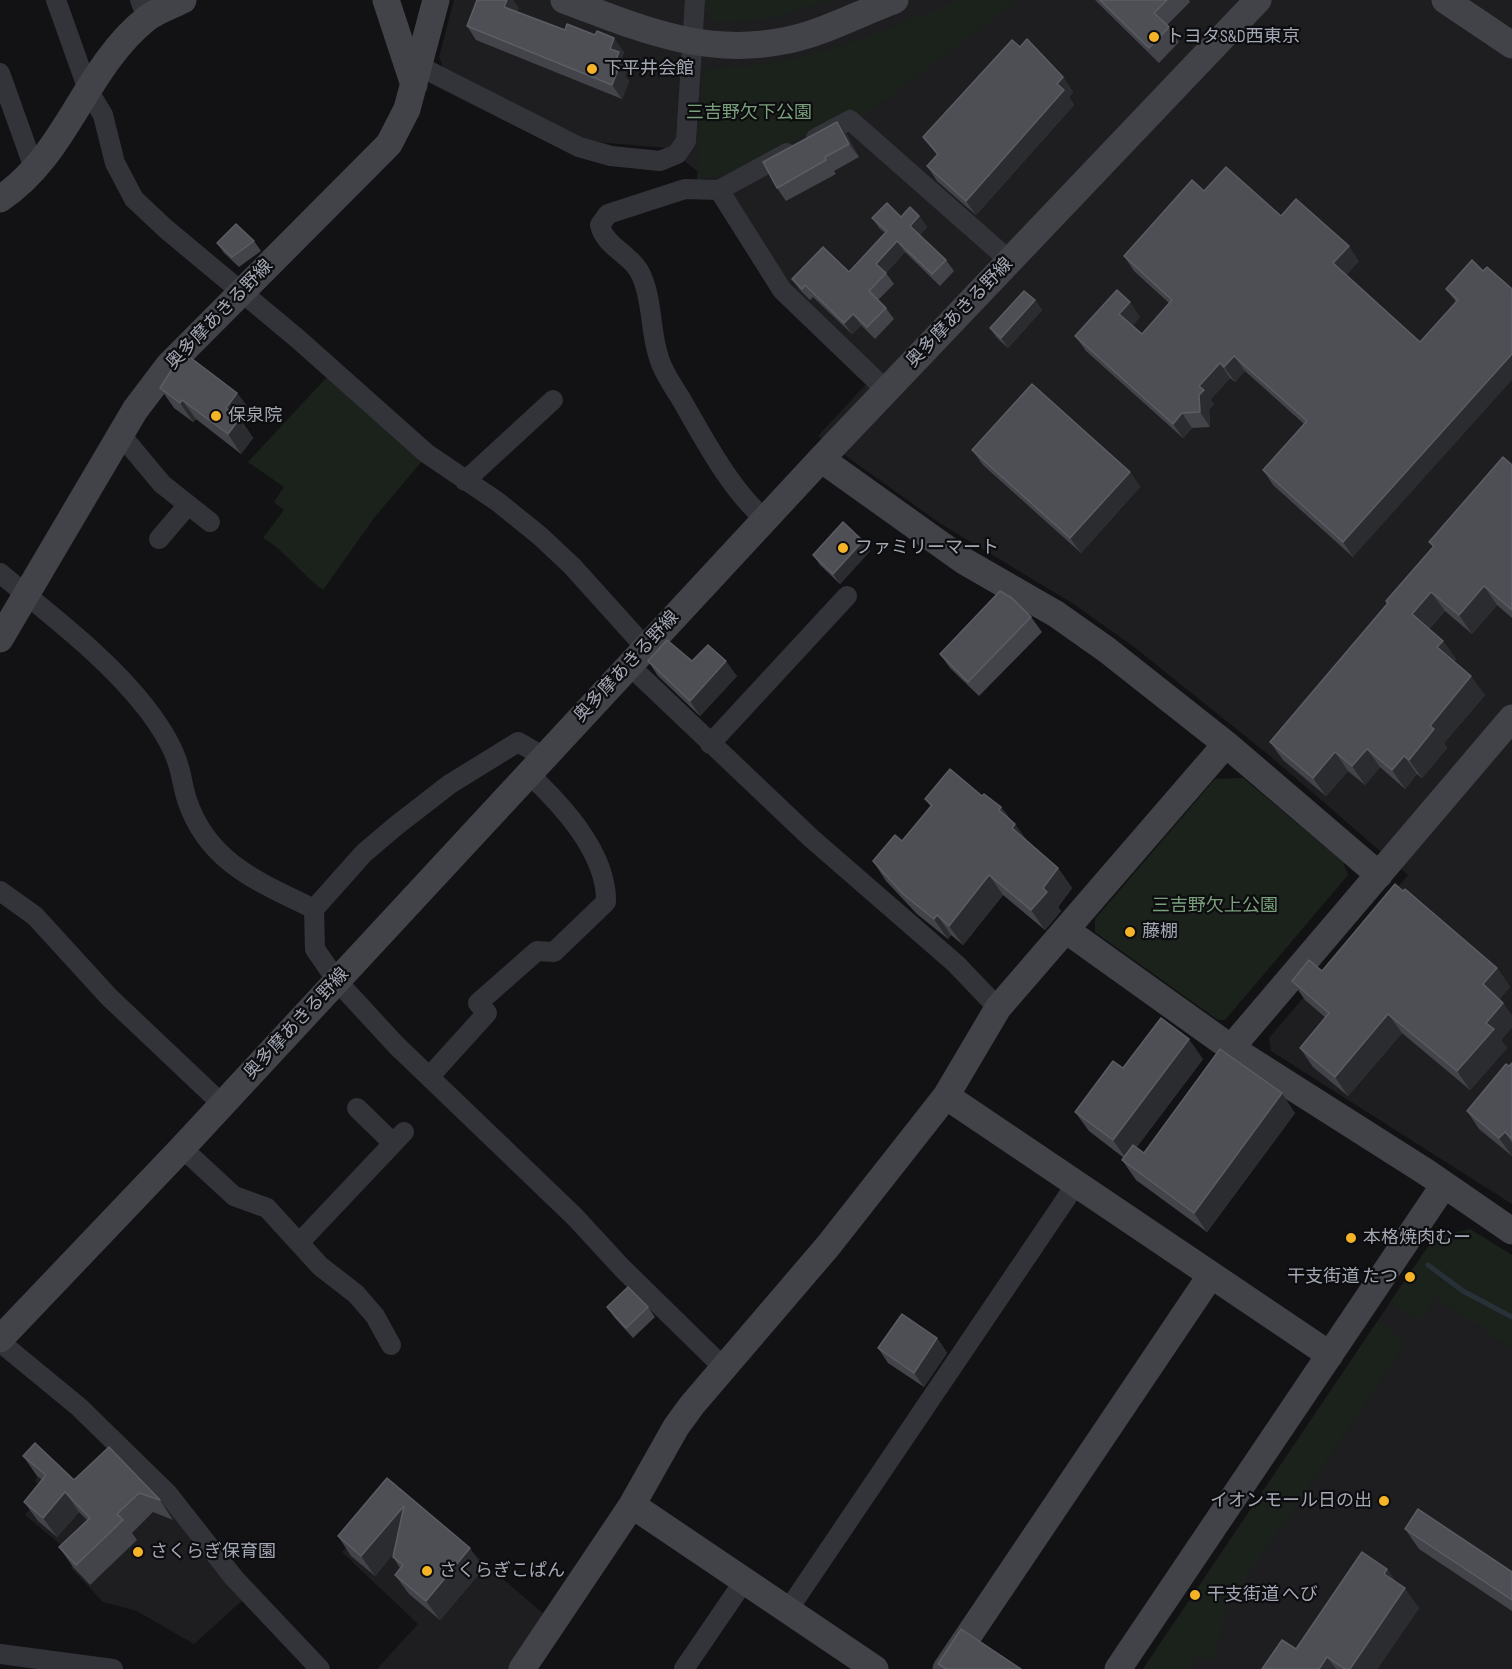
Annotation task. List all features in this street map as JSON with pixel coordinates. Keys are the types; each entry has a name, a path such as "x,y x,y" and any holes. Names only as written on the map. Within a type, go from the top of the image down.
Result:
{"street":[{"path":"56,0 88,90 98,104 115,163 134,199 426,453 498,502 540,536 572,566 637,656 710,744 811,838 956,964 998,1008"},
{"path":"0,199 35,171 63,133 88,90 143,9 183,0"},
{"path":"386,0 416,76 579,147 611,156 660,161 677,154 686,141 695,0"},
{"name":"奥多摩あきる野線","path":"0,639 121,435 170,365 389,144 398,130 416,76 436,0"},
{"path":"564,0 649,32 692,43 746,46 785,41 895,0"},
{"name":"奥多摩あきる野線","path":"0,1341 821,459 1258,0"},
{"path":"1445,0 1512,45"},
{"path":"0,73 35,171"},
{"path":"765,519 752,508 707,443 669,379 656,349 652,314 642,275 602,236 600,225 608,214 685,189 719,190 850,120 1010,261"},
{"path":"719,190 782,290 886,390"},
{"path":"465,481 553,400"},
{"path":"121,435 162,484 210,522"},
{"path":"821,459 964,561 1056,614 1107,650 1226,744 1378,875"},
{"path":"159,539 188,506"},
{"path":"0,573 123,680 147,710 170,741 187,800 216,852 239,870 314,909"},
{"path":"710,744 847,596"},
{"path":"1231,1048 1512,718"},
{"path":"430,1076 487,1013 478,1004 537,951 554,952 606,902 607,890 594,855 536,765 518,742 450,784 364,853 314,909 315,949 337,981 396,1045 724,1368"},
{"path":"522,1669 632,1505 676,1427 828,1246 945,1096 998,1008 1226,744"},
{"path":"0,891 35,916 109,997 222,1104"},
{"path":"1066,930 1231,1048 1512,1231"},
{"path":"945,1096 1330,1355"},
{"path":"299,1243 398,1138 357,1108"},
{"path":"182,1148 234,1196 267,1208 320,1266 356,1294 375,1316 391,1346"},
{"path":"788,1610 1076,1184"},
{"path":"1118,1669 1444,1185"},
{"path":"946,1669 1211,1275"},
{"path":"0,1341 79,1407 168,1494 234,1578 320,1669"},
{"path":"632,1505 875,1669"},
{"path":"689,1667 744,1581"},
{"path":"0,1654 113,1669"}],"shaded area":[{"path":"454,0 1512,0 1512,1204 1271,1051 1269,1038 1408,875 1270,756 1133,646 1072,603 941,524 818,436 879,370 791,288 734,200 668,148 584,141 444,69 439,57"},
{"name":"イオンモール日の出","path":"1414,1267 1512,1334 1512,1669 1143,1669"},
{"name":"さくらぎ保育園","path":"120,1458 184,1524 245,1598 194,1644 137,1611 103,1602 71,1568 78,1559 25,1515 45,1490 35,1481 37,1476 86,1492"},
{"name":"さくらぎこぱん","path":"401,1491 546,1616 509,1669 377,1669 418,1624 342,1552"}],"green space":[{"path":"706,0 830,0 770,19 714,22 706,11"},
{"name":"三吉野欠下公園","path":"959,0 1017,0 861,118 851,110 745,169 697,181 702,76 709,67 742,67 806,56 868,36"},
{"path":"327,377 422,461 374,518 323,590 263,538 284,510 274,502 284,487 248,462"},
{"name":"三吉野欠上公園","path":"1243,778 1343,862 1348,875 1225,1020 1218,1020 1095,932 1095,919 1215,779"},
{"path":"1470,1229 1512,1255 1512,1349 1436,1297 1419,1321 1390,1302 1434,1238"},
{"path":"1377,1322 1402,1338 1403,1346 1226,1608 1217,1649 1210,1661 1199,1653 1188,1669 1150,1669 1145,1666"}],"building":[{"path":"477,0 507,0 504,7 565,30 567,24 595,35 597,31 614,38 610,49 619,52 614,65 619,67 612,85 467,26"},
{"path":"1100,0 1167,0 1154,13 1169,27 1149,48"},
{"path":"1027,39 1063,77 1057,84 1064,90 966,201 927,166 938,154 923,137 1012,40 1020,47"},
{"path":"837,122 849,144 777,188 763,162"},
{"path":"1226,167 1281,216 1296,199 1349,246 1333,263 1420,342 1458,300 1446,289 1472,260 1483,271 1487,267 1512,289 1512,354 1343,542 1263,470 1307,421 1234,356 1224,367 1220,363 1199,386 1204,390 1199,395 1200,412 1182,413 1173,424 1075,336 1117,290 1130,302 1119,314 1142,334 1172,300 1124,256 1192,180 1204,191"},
{"path":"887,203 901,217 910,207 919,216 910,226 946,260 932,274 897,241 876,264 886,273 869,291 886,308 867,327 853,314 844,323 805,285 802,289 792,279 823,247 849,272 887,231 872,218"},
{"path":"236,224 254,241 232,257 217,243"},
{"path":"1024,291 1035,300 1001,338 990,328"},
{"path":"183,352 237,393 226,408 240,418 228,434 182,400 180,403 160,388"},
{"path":"1032,384 1130,472 1070,538 972,450"},
{"path":"1503,457 1512,465 1512,610 1484,586 1459,615 1431,592 1412,614 1443,641 1437,647 1471,676 1430,726 1434,729 1409,760 1404,756 1392,770 1367,749 1352,766 1335,752 1313,778 1270,742 1434,546 1429,542"},
{"path":"843,522 863,541 833,574 813,555"},
{"path":"1000,591 1012,598 1031,617 968,682 940,654"},
{"path":"667,640 692,661 708,645 726,661 690,701 648,661"},
{"path":"950,769 982,796 984,794 1001,807 999,810 1015,824 1012,828 1058,868 1043,888 1047,892 1031,910 989,875 949,926 937,915 934,919 903,894 873,861 895,835 902,841 932,805 925,799"},
{"path":"1395,884 1403,891 1405,889 1497,968 1483,984 1503,1003 1486,1023 1494,1029 1457,1071 1388,1014 1335,1077 1300,1048 1329,1013 1292,981 1309,960 1322,971"},
{"path":"1161,1018 1189,1039 1113,1140 1075,1112 1113,1061 1123,1068"},
{"path":"1220,1049 1282,1093 1194,1213 1122,1160 1133,1145 1144,1153"},
{"path":"1512,1063 1512,1139 1505,1132 1499,1138 1467,1111 1506,1064 1509,1066"},
{"path":"628,1287 648,1307 626,1328 607,1307"},
{"path":"902,1314 937,1338 914,1373 878,1348"},
{"path":"35,1443 74,1480 109,1447 160,1500 139,1493 117,1514 123,1520 76,1565 59,1547 90,1518 65,1492 43,1518 24,1502 46,1475 23,1456"},
{"path":"387,1478 470,1548 426,1601 395,1575 403,1565 393,1557 404,1506 361,1556 338,1536"},
{"path":"1418,1509 1512,1572 1512,1600 1405,1529"},
{"path":"1362,1552 1387,1569 1384,1574 1405,1588 1350,1669 1345,1669 1327,1657 1319,1669 1262,1669 1282,1640 1296,1649"},
{"path":"961,1629 1021,1669 946,1669 938,1664"}],"waterway":[{"path":"1428,1265 1463,1291 1512,1317"}],"place":[{"name":"トヨタS&D西東京","path":"1154,37"},
{"name":"下平井会館","path":"592,69"},
{"name":"保泉院","path":"216,416"},
{"name":"ファミリーマート","path":"843,548"},
{"name":"藤棚","path":"1130,932"},
{"name":"本格焼肉むー","path":"1351,1238"},
{"name":"干支街道 たつ","path":"1410,1277"},
{"name":"イオンモール日の出","path":"1384,1501"},
{"name":"さくらぎ保育園","path":"138,1552"},
{"name":"さくらぎこぱん","path":"427,1571"},
{"name":"干支街道 へび","path":"1195,1595"}]}
